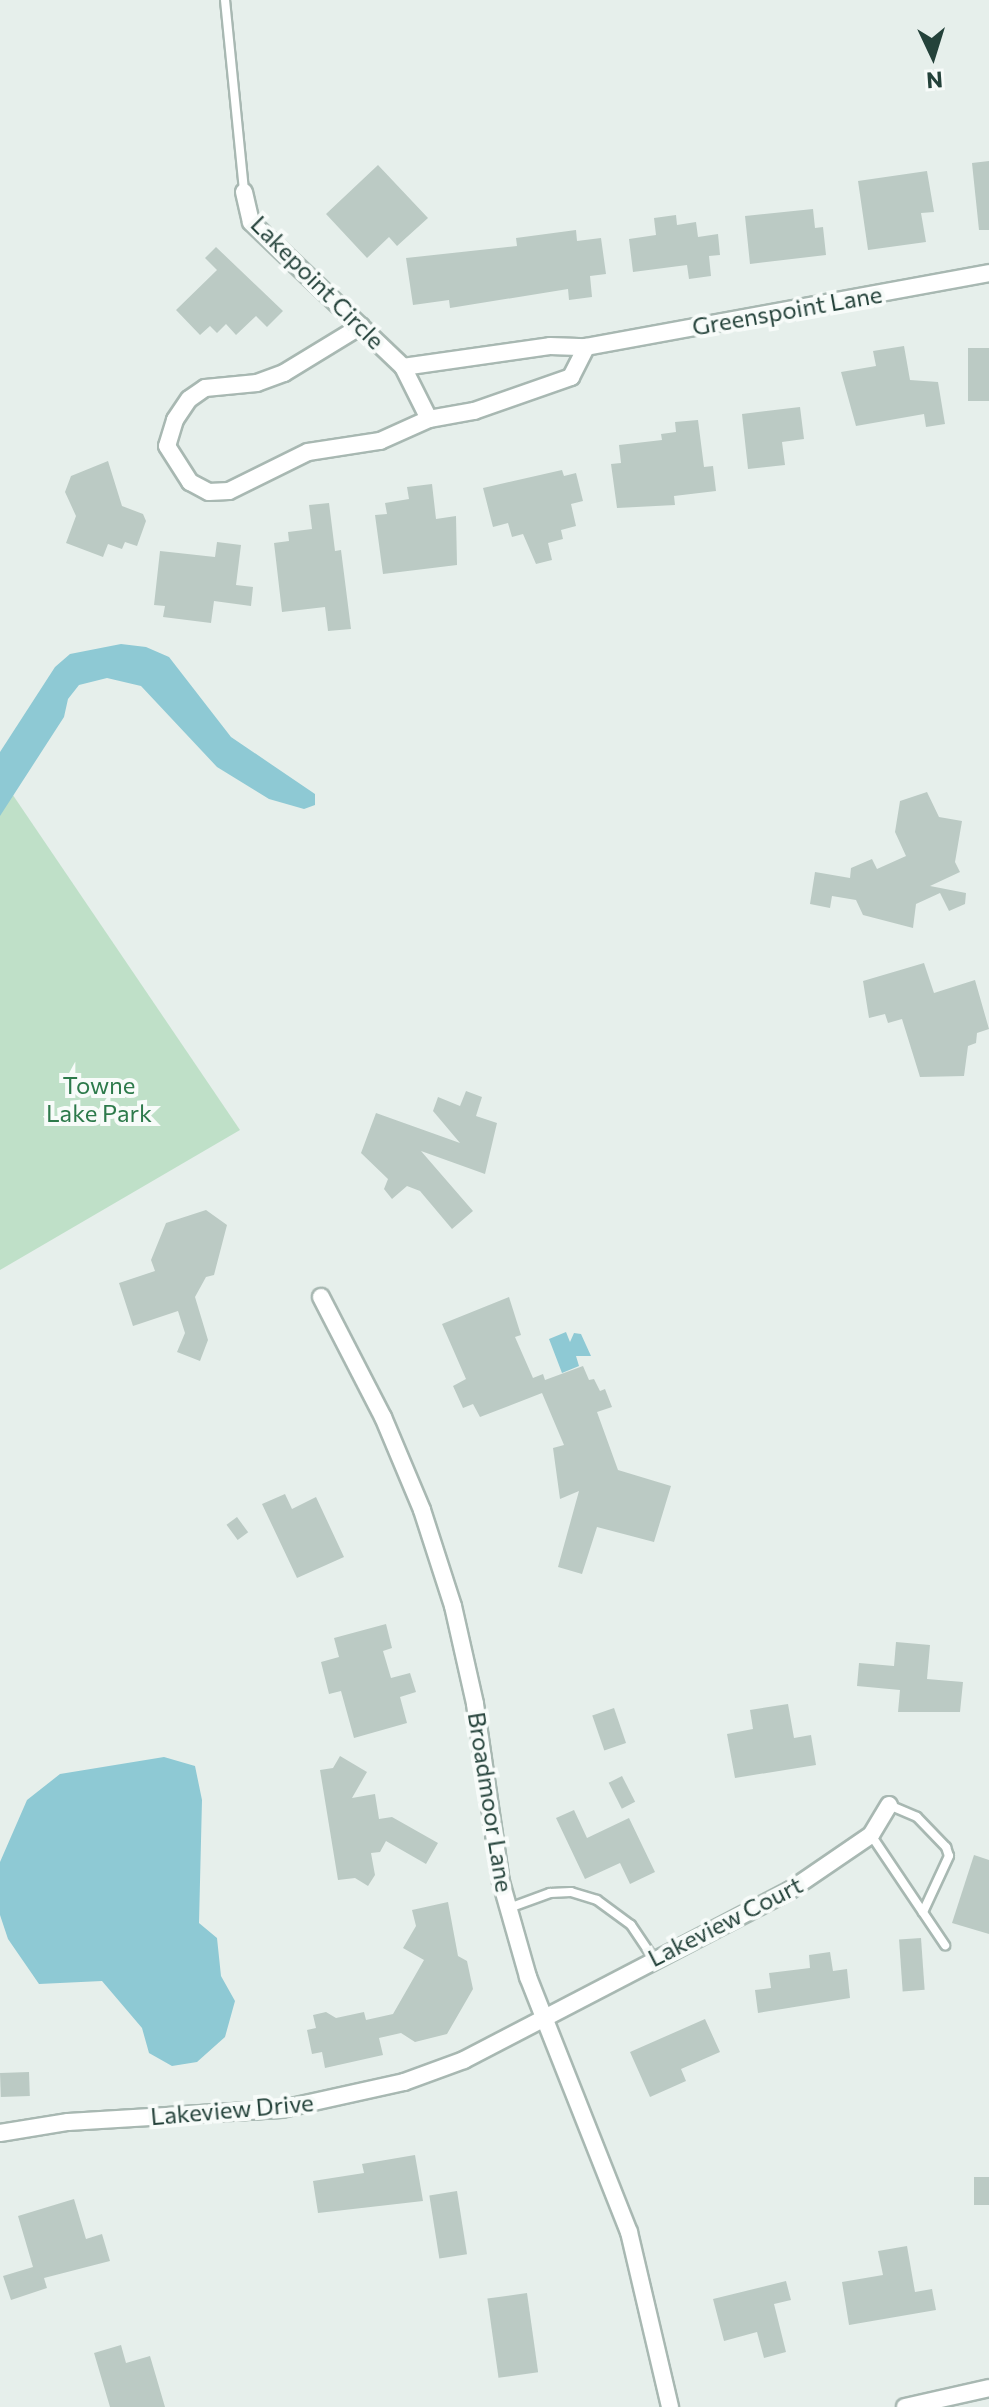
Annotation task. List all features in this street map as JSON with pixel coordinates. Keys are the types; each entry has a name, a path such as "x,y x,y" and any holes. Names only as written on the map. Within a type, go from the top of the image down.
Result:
{"street":[{"name":"Lakepoint Circle","path":"244,192 251,222 403,367"},
{"name":"Greenspoint Lane","path":"403,367 550,346 586,347 989,273"},
{"path":"361,326 284,373 257,383 205,388 189,399 175,420 167,446 178,467 209,492 229,491 308,452 380,441 429,419 474,411 571,377 586,347"},
{"path":"403,367 429,419"},
{"name":"Broadmoor Lane","path":"321,1297 383,1417 422,1510 453,1606 509,1908 546,2021 629,2232 670,2407"},
{"name":"Lakeview Court","path":"546,2021 653,1958 789,1891 871,1835 889,1805"},
{"name":"Lakeview Drive","path":"0,2133 321,2103 464,2060 546,2021"},
{"path":"905,2407 989,2388"}],"lane":[{"path":"225,0 244,192"},
{"path":"889,1805 917,1817 946,1847 949,1856 923,1912"},
{"path":"871,1835 945,1945"},
{"path":"509,1908 550,1893 571,1892 597,1900 631,1925 653,1958"}],"green space":[{"name":"Towne Lake Park","path":"0,776 240,1130 0,1270"}],"water":[{"path":"121,644 146,647 169,657 231,737 315,794 315,805 304,809 269,799 217,767 141,686 107,678 79,685 68,699 64,717 0,816 0,752 55,667 70,654"},
{"path":"566,1332 570,1342 574,1333 581,1334 591,1356 576,1356 579,1366 562,1373 549,1339"},
{"path":"164,1757 195,1766 202,1800 199,1923 217,1938 221,1976 235,2001 225,2037 197,2062 172,2066 149,2053 142,2028 102,1981 39,1984 8,1939 0,1915 0,1862 27,1800 60,1774"}],"building":[{"path":"989,161 989,230 979,230 972,163"},
{"path":"378,165 428,218 397,246 389,237 367,258 326,214"},
{"path":"927,171 934,212 921,213 926,242 868,250 858,181"},
{"path":"813,209 815,228 823,227 826,255 750,264 745,216"},
{"path":"676,215 677,225 696,222 698,237 718,234 720,255 709,256 711,276 689,279 687,265 633,272 629,239 656,235 654,218"},
{"path":"576,230 577,241 601,238 606,274 590,276 592,297 569,300 568,289 450,308 449,300 413,305 406,258 517,246 516,238"},
{"path":"216,247 283,311 267,327 256,316 236,335 226,324 217,333 210,326 200,335 176,310 217,270 205,258"},
{"path":"904,346 910,380 938,382 945,424 926,427 924,414 856,426 841,372 876,366 873,351"},
{"path":"968,348 989,348 989,401 968,401"},
{"path":"800,407 804,439 782,442 785,465 748,469 742,414"},
{"path":"698,420 704,467 713,466 716,491 674,496 675,505 617,508 611,464 621,463 619,445 662,440 661,434 676,432 675,422"},
{"path":"108,461 122,506 143,514 146,521 137,546 125,542 122,549 108,544 103,557 66,543 76,516 65,492 71,476"},
{"path":"562,470 564,476 576,473 583,501 571,504 576,526 561,530 563,539 548,543 552,560 536,564 523,534 512,537 508,523 493,527 483,488"},
{"path":"432,484 436,519 456,516 457,565 383,574 375,515 387,514 385,503 409,499 407,487"},
{"path":"329,503 335,551 341,550 351,629 328,631 325,607 282,612 274,543 289,541 288,532 312,529 309,505"},
{"path":"217,542 241,545 236,585 253,587 251,606 214,601 211,623 163,617 165,606 154,605 160,551 215,557"},
{"path":"927,792 939,817 962,821 955,862 960,872 930,886 966,893 965,904 949,911 940,893 916,904 913,928 863,915 856,900 832,896 830,908 810,904 815,872 850,878 851,868 872,859 877,869 906,856 895,832 900,801"},
{"path":"924,963 934,993 975,980 989,1029 977,1033 976,1043 968,1046 964,1076 920,1077 902,1019 888,1023 885,1014 869,1018 863,981"},
{"path":"466,1091 482,1097 476,1116 497,1123 485,1174 421,1151 473,1211 452,1229 420,1191 407,1186 392,1199 384,1189 388,1179 361,1153 376,1113 460,1143 433,1111 438,1097 460,1106"},
{"path":"206,1210 227,1225 214,1275 206,1277 195,1297 208,1340 200,1361 177,1352 185,1333 178,1311 133,1326 119,1283 155,1271 151,1260 166,1223"},
{"path":"509,1297 521,1335 515,1337 533,1378 543,1374 545,1380 583,1366 589,1380 594,1379 600,1391 605,1389 612,1407 597,1412 618,1470 671,1486 654,1542 597,1527 582,1574 558,1567 579,1491 560,1499 553,1448 564,1445 542,1393 480,1417 473,1404 463,1408 453,1386 466,1379 442,1324"},
{"path":"285,1494 292,1509 316,1497 344,1557 297,1578 262,1504"},
{"path":"237,1517 248,1532 238,1540 226,1525"},
{"path":"386,1624 392,1648 383,1651 391,1678 410,1673 416,1692 400,1697 407,1723 354,1738 341,1691 329,1694 321,1662 339,1657 334,1638"},
{"path":"896,1642 930,1645 927,1679 963,1682 960,1712 898,1712 900,1690 857,1686 859,1663 894,1666"},
{"path":"788,1704 794,1738 811,1735 816,1765 735,1778 727,1734 753,1729 750,1710"},
{"path":"614,1708 626,1743 604,1750 592,1715"},
{"path":"340,1756 367,1772 352,1798 375,1794 379,1819 392,1817 438,1843 426,1864 386,1841 380,1852 371,1853 375,1875 368,1886 355,1878 338,1880 320,1770 333,1768"},
{"path":"622,1776 635,1802 622,1809 609,1783"},
{"path":"574,1810 587,1838 629,1818 655,1872 630,1884 620,1863 585,1879 556,1818"},
{"path":"974,1855 989,1860 989,1934 952,1923"},
{"path":"448,1902 458,1956 467,1961 473,1989 447,2034 415,2042 401,2033 379,2038 383,2055 325,2068 322,2052 312,2054 307,2030 316,2028 313,2015 326,2012 336,2018 364,2012 366,2020 393,2014 424,1960 403,1948 416,1926 412,1910"},
{"path":"921,1938 925,1990 903,1991 899,1940"},
{"path":"830,1952 833,1971 847,1969 850,1998 758,2013 755,1990 771,1988 769,1973 810,1968 809,1955"},
{"path":"705,2019 720,2052 681,2069 686,2081 650,2097 630,2052"},
{"path":"29,2072 30,2096 1,2097 0,2073"},
{"path":"415,2155 423,2201 318,2213 313,2181 364,2173 362,2164"},
{"path":"974,2177 989,2177 989,2205 974,2205"},
{"path":"457,2191 467,2254 439,2259 429,2195"},
{"path":"74,2199 86,2239 102,2234 110,2261 44,2278 47,2288 11,2300 3,2276 33,2267 18,2216"},
{"path":"907,2246 915,2292 932,2289 936,2310 849,2325 842,2282 883,2275 878,2251"},
{"path":"786,2281 791,2300 774,2304 786,2352 764,2358 757,2332 724,2341 713,2299"},
{"path":"527,2293 538,2372 499,2378 487,2299"},
{"path":"121,2345 126,2363 150,2356 165,2407 110,2407 94,2353"}]}
